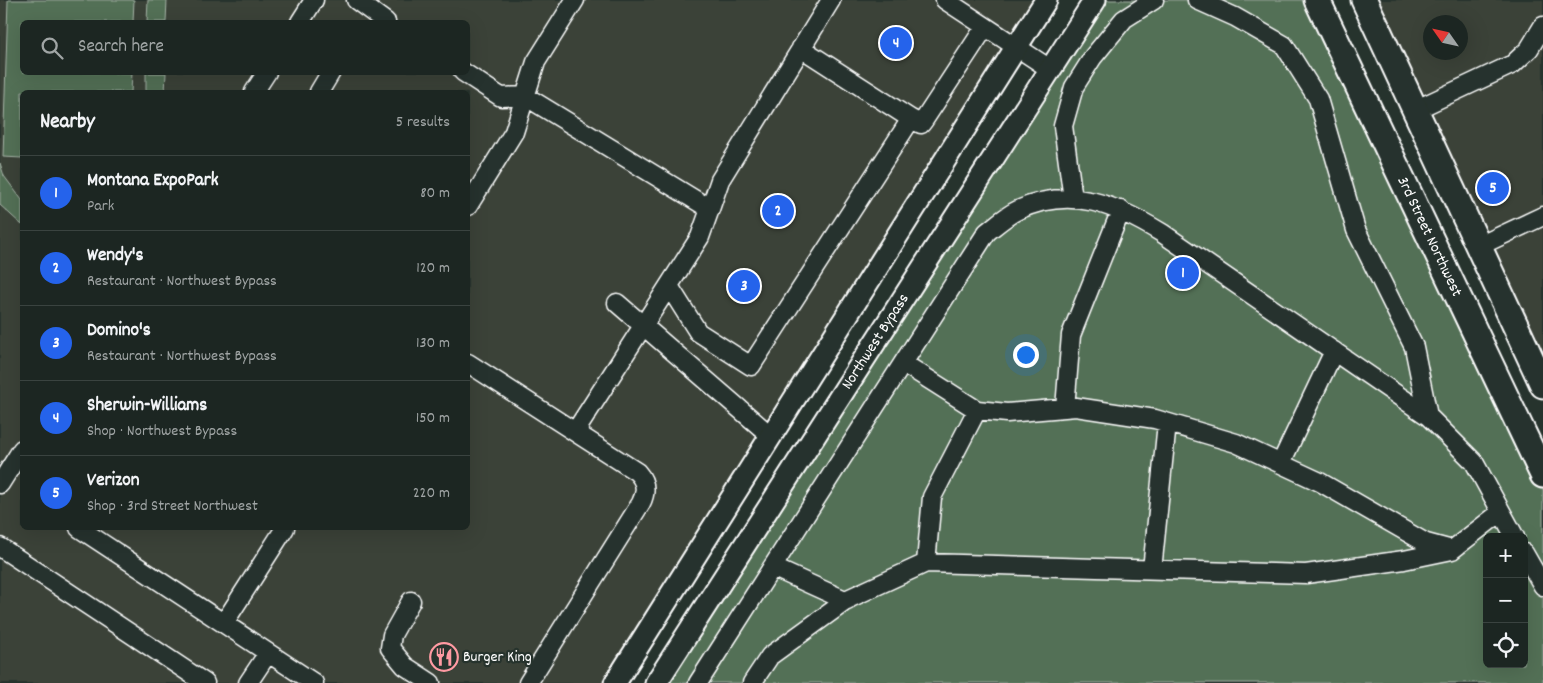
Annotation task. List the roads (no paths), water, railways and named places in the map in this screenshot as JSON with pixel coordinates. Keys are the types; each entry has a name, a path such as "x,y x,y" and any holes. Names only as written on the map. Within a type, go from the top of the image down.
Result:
{"highway":[{"name":"3rd Street Northwest","path":"1317,0 1543,475"},
{"path":"1364,0 1543,385"}],"main road":[{"path":"615,683 1046,0"},
{"name":"Northwest Bypass","path":"656,683 1095,0"}],"street":[{"path":"301,20 314,0"},
{"path":"470,203 514,132 536,62 575,0"},
{"path":"575,432 700,237 720,180 831,0"},
{"path":"945,0 1050,69"},
{"path":"1073,199 1063,126 1074,87 1093,56 1124,19 1154,0"},
{"path":"1197,0 1235,16 1284,45 1318,99 1356,230 1414,347 1428,416"},
{"path":"363,8 383,20"},
{"path":"1415,110 1513,64 1529,50 1543,26"},
{"path":"801,48 920,124 985,27"},
{"path":"255,90 265,75"},
{"path":"320,90 329,75"},
{"path":"468,75 501,97 525,96 710,209"},
{"path":"669,286 698,332 750,366 911,119"},
{"path":"698,683 987,232 1017,210 1057,198 1095,200 1121,210 1162,233 1428,416 1474,462 1513,533"},
{"path":"1066,408 1071,335 1121,210"},
{"path":"1479,246 1543,216"},
{"path":"617,303 645,325 771,436"},
{"path":"1281,463 1334,351"},
{"path":"903,363 977,410 1007,413 1076,407 1167,423 1236,443 1320,482 1426,543 1452,550"},
{"path":"470,364 638,472 645,483 644,497 528,683"},
{"path":"926,563 932,498 977,410"},
{"path":"1152,570 1167,423"},
{"path":"0,484 20,452"},
{"path":"752,683 770,656 847,601 926,563 1306,574 1404,560 1452,550 1501,512"},
{"path":"82,530 314,683"},
{"path":"224,623 285,530"},
{"path":"0,547 205,683"},
{"path":"1528,560 1543,586"},
{"path":"772,567 847,601"},
{"path":"411,601 392,635 390,648 405,666 431,683"},
{"path":"248,683 268,653"}],"place":[{"name":"Sherwin-Williams","path":"896,43"},
{"name":"Verizon","path":"1493,188"},
{"name":"Wendy's","path":"778,211"},
{"name":"Montana ExpoPark","path":"1183,273"},
{"name":"Domino's","path":"744,286"},
{"name":"Burger King","path":"444,657"}]}
